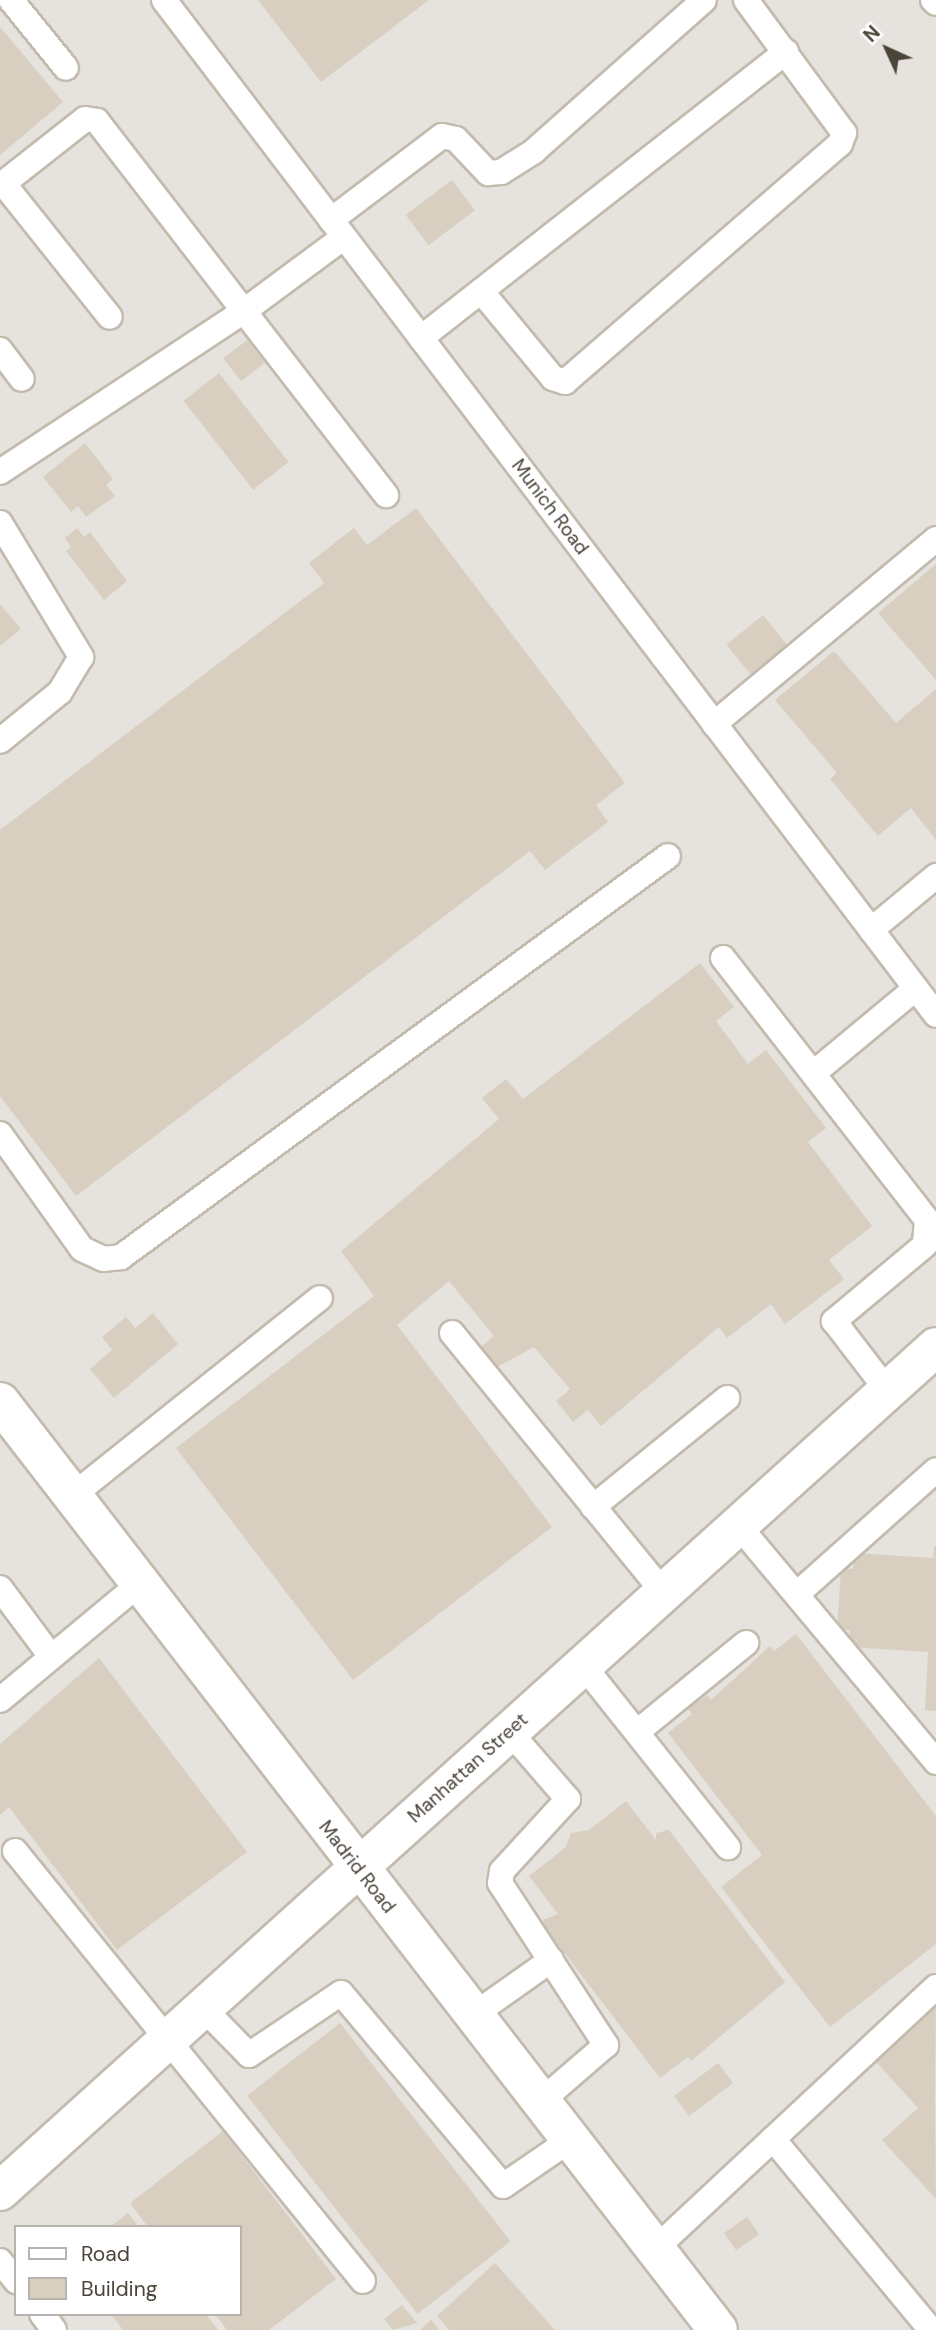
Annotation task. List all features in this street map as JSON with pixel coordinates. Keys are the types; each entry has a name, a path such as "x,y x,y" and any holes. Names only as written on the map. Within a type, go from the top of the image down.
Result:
{"street":[{"name":"Manhattan Street","path":"0,2191 936,1347"},
{"name":"Madrid Road","path":"0,1402 357,1868 718,2330"}],"lane":[{"path":"11,0 66,68"},
{"name":"Munich Road","path":"164,0 936,1015"},
{"path":"0,472 244,311 442,136 456,139 488,173 501,172 534,151 704,0"},
{"path":"481,291 553,378 565,382 840,144 844,134 746,0"},
{"path":"421,338 786,52"},
{"path":"110,317 1,184 91,118 386,495"},
{"path":"0,350 22,379"},
{"path":"0,523 82,657 60,692 0,741"},
{"path":"714,724 936,539"},
{"path":"0,1134 82,1249 103,1259 121,1257 668,856"},
{"path":"871,930 936,876"},
{"path":"723,958 815,1072 930,1230 925,1245 834,1321 887,1390"},
{"path":"815,1072 916,988"},
{"path":"72,1496 320,1298"},
{"path":"452,1334 663,1592"},
{"path":"593,1507 727,1398"},
{"path":"797,1594 936,1470"},
{"path":"738,1525 936,1762"},
{"path":"0,1700 50,1655 139,1584"},
{"path":"0,1588 50,1655"},
{"path":"636,1732 746,1643"},
{"path":"583,1665 728,1847"},
{"path":"509,1731 568,1799 499,1878 606,2045 540,2102"},
{"path":"15,1851 363,2281"},
{"path":"472,2015 551,1960"},
{"path":"655,2249 936,1987"},
{"path":"202,2007 249,2055 340,1992 503,2186 570,2140"},
{"path":"773,2139 931,2330"},
{"path":"0,2261 14,2278"}],"shaded area":[{"path":"0,0 936,0 936,2330 0,2330"}],"building":[{"path":"258,0 429,0 321,82"},
{"path":"0,27 63,102 0,155"},
{"path":"452,180 475,210 429,245 406,215"},
{"path":"247,340 265,363 241,381 223,358"},
{"path":"219,373 289,462 253,490 184,401"},
{"path":"85,443 113,479 106,485 115,496 86,517 78,506 71,512 43,477"},
{"path":"416,508 625,783 596,805 608,822 545,870 530,851 76,1196 0,1096 0,830 324,583 309,563 354,528 367,545"},
{"path":"77,528 84,537 90,532 127,581 104,600 66,551 71,547 65,538"},
{"path":"936,564 936,680 878,613"},
{"path":"0,604 21,629 0,646"},
{"path":"763,615 789,647 752,676 726,645"},
{"path":"834,651 896,723 936,689 936,840 911,808 878,836 830,779 837,773 775,700"},
{"path":"700,963 734,1007 716,1021 748,1064 766,1050 826,1128 808,1142 872,1226 829,1260 844,1279 785,1324 771,1304 727,1338 719,1327 601,1426 588,1410 573,1422 556,1401 570,1389 534,1347 497,1367 481,1347 494,1336 449,1281 397,1325 552,1527 353,1680 176,1448 374,1296 341,1251 499,1119 482,1098 506,1079 523,1099"},
{"path":"153,1313 178,1344 114,1398 90,1369 112,1350 102,1337 126,1317 135,1328"},
{"path":"934,1546 936,1711 925,1710 928,1652 849,1647 850,1630 837,1629 841,1568 853,1569 854,1553 933,1558"},
{"path":"796,1634 936,1816 936,1944 830,2027 721,1887 762,1855 668,1733 692,1714 688,1709 707,1695 711,1700 770,1646 774,1651"},
{"path":"99,1658 247,1852 117,1950 9,1807 0,1815 0,1744"},
{"path":"626,1801 656,1840 656,1833 669,1830 785,1982 691,2061 688,2057 660,2078 544,1926 543,1920 558,1914 529,1876 566,1847 571,1833 589,1830"},
{"path":"936,1993 936,2199 882,2140 918,2108 869,2054"},
{"path":"340,2023 511,2241 418,2314 247,2096"},
{"path":"718,2063 733,2083 689,2116 674,2096"},
{"path":"223,2131 336,2279 269,2330 227,2330 216,2316 242,2316 242,2225 146,2225 130,2203"},
{"path":"128,2213 137,2225 113,2225"},
{"path":"747,2217 759,2234 736,2250 724,2233"},
{"path":"495,2263 555,2330 449,2330 437,2316"},
{"path":"402,2305 417,2323 393,2330 384,2319"},
{"path":"112,2316 208,2316 218,2330 123,2330"},
{"path":"431,2320 440,2330 420,2330"}]}
